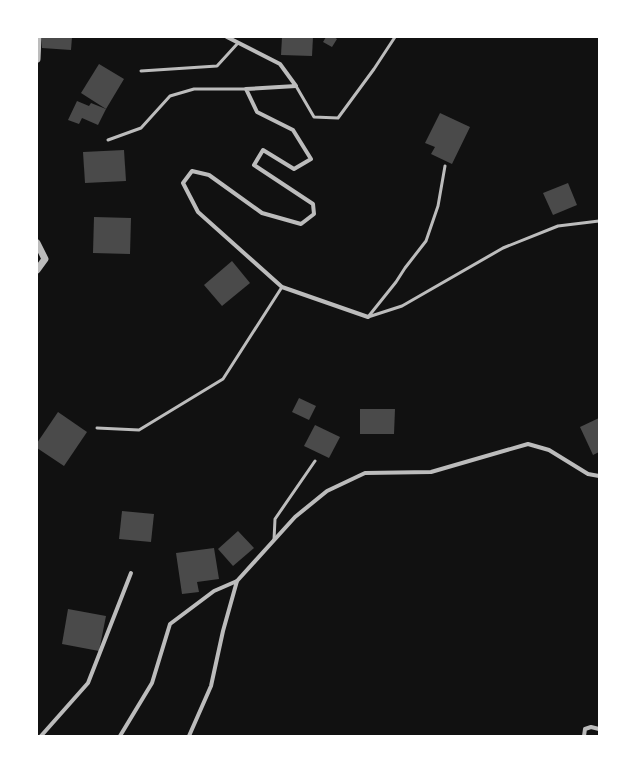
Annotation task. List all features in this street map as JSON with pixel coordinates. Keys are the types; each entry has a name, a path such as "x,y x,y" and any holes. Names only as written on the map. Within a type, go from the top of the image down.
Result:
{"street":[{"path":"37,58 38,37"},
{"path":"227,37 280,64 296,86"},
{"path":"296,86 246,90 258,112 293,130 311,158 294,168 263,150 254,165 313,204 314,214 301,224 262,213 209,175 192,171 183,183 198,212 282,287 368,317"},
{"path":"37,243 45,259 37,270"},
{"path":"120,736 152,683 170,624 214,591 237,581 295,517 327,491 365,473 431,472 528,444 549,450 588,474 599,476"},
{"path":"41,736 88,683 131,573"},
{"path":"188,736 211,686 223,631 237,581"},
{"path":"584,736 585,729 591,727 599,729"}],"lane":[{"path":"296,86 314,117 338,118 374,69 395,37"},
{"path":"141,71 217,66 238,43"},
{"path":"108,140 141,128 170,96 194,89 246,90"},
{"path":"368,317 426,241 438,206 445,166"},
{"path":"368,317 402,306 503,248 558,226 599,221"},
{"path":"97,428 140,430 223,379 282,287"},
{"path":"274,540 275,519 315,460"}],"building":[{"path":"42,37 72,37 71,50 42,48"},
{"path":"282,37 313,37 312,56 281,55"},
{"path":"326,37 334,37 337,39 332,47 323,42"},
{"path":"99,64 124,79 106,109 81,93"},
{"path":"77,101 89,106 91,103 106,109 98,125 82,118 79,124 68,120"},
{"path":"440,113 470,127 452,164 431,154 435,147 425,143"},
{"path":"124,150 126,181 85,183 83,152"},
{"path":"568,183 577,205 553,215 543,193"},
{"path":"94,217 131,218 130,254 93,253"},
{"path":"232,261 250,283 222,306 204,285"},
{"path":"299,398 316,406 309,420 292,412"},
{"path":"360,409 395,409 394,434 360,434"},
{"path":"58,412 87,432 64,466 37,448 37,443"},
{"path":"599,418 599,452 593,455 580,427"},
{"path":"315,425 340,437 329,458 304,446"},
{"path":"122,511 154,514 151,542 119,539"},
{"path":"238,531 254,548 233,566 218,549"},
{"path":"214,548 219,579 197,582 199,592 182,594 176,553"},
{"path":"68,609 106,616 99,651 62,644"}]}
